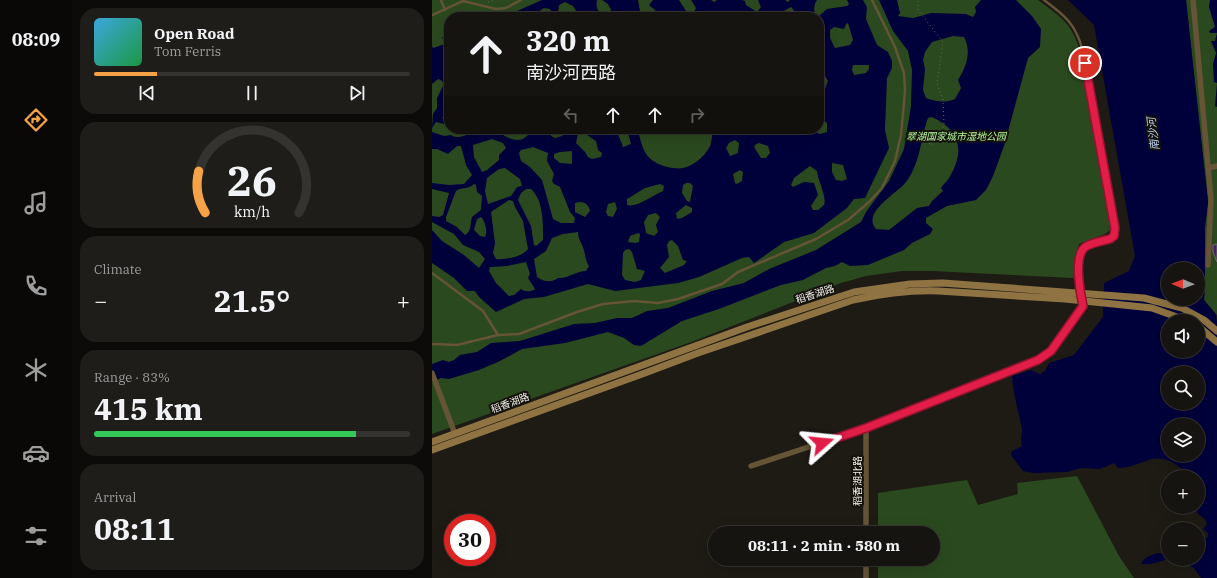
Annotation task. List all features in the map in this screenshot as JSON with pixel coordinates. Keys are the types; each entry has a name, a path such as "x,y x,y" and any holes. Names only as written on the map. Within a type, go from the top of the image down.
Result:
{"street":[{"path":"1193,0 1211,199 1208,265"},
{"path":"1208,168 1217,166"},
{"name":"稻香湖路","path":"432,442 747,327 854,292 885,286 926,283 1080,292 1144,298 1182,308 1204,320 1217,331"},
{"name":"稻香湖路","path":"432,450 645,374 698,353 853,300 895,292 918,290 1095,302 1152,308 1169,314"},
{"path":"751,466 866,428 1038,360 1051,351 1083,306 1080,292"},
{"path":"1205,332 1217,342"},
{"path":"432,372 455,434"},
{"name":"稻香湖北路","path":"866,428 866,526"},
{"path":"866,566 866,578"}],"lane":[{"path":"442,0 445,10"},
{"path":"432,15 463,1 496,9 506,8 520,0"},
{"path":"432,344 457,345 498,335 518,334 603,304 635,301 668,301 722,284 738,272 787,252 832,230 870,202 887,179 899,151 905,91 902,64 872,0"},
{"path":"1044,0 1062,15 1078,32 1115,228 1114,236 1110,239 1084,247 1078,255 1080,292"},
{"path":"432,273 483,311 498,335"}],"path":[{"path":"904,136 933,145 944,124 943,99 937,84 942,40 918,10 920,3 918,0"}],"green space":[{"name":"翠湖国家城市湿地公园","path":"432,0 1038,0 1063,20 1076,39 1079,48 1111,223 1110,230 1105,234 1079,244 1075,256 1074,278 932,271 902,271 866,276 841,283 694,341 432,434"},
{"path":"1186,0 1217,0 1217,315 1205,301 1205,227 1208,202"},
{"path":"1077,476 1119,556 1134,578 878,578 878,566 940,566 940,526 878,526 878,493 967,480 978,505 1018,494 1017,483"}],"water":[{"path":"542,0 597,0 597,9 600,12 577,12 573,6 565,2 559,5 558,12 552,12 550,9 544,8 538,12 516,12"},
{"path":"602,0 638,0 642,12 610,12 611,10 608,4"},
{"path":"653,0 679,0 688,12 656,12 649,5"},
{"path":"691,0 711,0 714,2 717,0 742,0 745,1 746,5 757,12 694,12 696,8"},
{"path":"758,0 785,0 788,2 790,0 817,0 815,12 795,12 791,7 782,12 757,12 761,7"},
{"path":"847,0 863,0 867,7 866,19 877,45 888,52 892,61 892,68 887,78 885,130 889,148 865,198 854,199 847,208 814,233 784,242 754,263 749,257 742,258 699,277 678,283 615,291 588,284 544,297 524,299 496,312 479,297 475,291 467,291 454,278 432,263 432,230 442,241 464,255 479,268 485,259 479,252 463,245 454,234 432,222 432,216 439,217 443,215 449,193 432,189 432,183 449,185 464,184 472,175 466,165 461,146 457,146 448,154 437,149 432,149 432,132 444,136 451,135 455,137 468,134 502,134 515,140 524,138 528,134 551,134 551,136 555,138 564,134 578,134 618,134 623,147 631,144 628,134 638,134 645,152 652,160 667,167 683,168 691,165 701,158 710,146 713,134 824,134 827,132 827,123 824,121 824,91 828,81 825,76 824,12 827,9 847,6 849,4","holes":["848,23 853,40 850,45 835,48 830,38 830,30 834,27 844,29","853,65 869,65 869,69 866,73 854,75 852,70","578,134 587,135 596,141 598,150 602,153 601,157 592,159 588,157 576,143","492,139 503,143 506,148 499,155 499,160 487,170 482,172 474,157 473,145","735,140 739,143 738,153 730,156 726,148 729,143","759,143 768,146 770,153 766,158 761,158 754,147","533,147 548,153 547,161 554,174 552,181 560,187 570,212 575,218 574,223 561,223 553,219 542,180 530,167 521,161 519,153 521,150","572,151 572,164 560,163 554,158 554,154","832,163 843,165 847,179 842,181 836,180 832,172","810,166 817,171 825,202 824,205 818,210 813,210 811,206 818,195 814,183 804,182 793,187 791,185 794,178","505,168 520,179 522,186 517,187 511,196 488,204 485,191 487,178 499,169","740,170 743,172 742,181 737,184 735,183 733,174","690,183 693,186 690,202 687,201 682,193 683,185","474,184 476,185 477,192 482,196 481,210 472,217 470,230 465,235 457,227 446,221 446,217 456,191","660,184 664,186 663,191 640,203 635,205 627,205 627,199 645,188","526,189 531,189 541,206 543,240 536,246 534,245 531,226 518,200 521,193","509,200 513,201 523,221 528,249 522,254 504,259 496,259 493,253 495,243 491,212","579,202 585,203 590,211 585,217 575,212 575,203","615,202 617,209 613,217 608,216 606,212 608,204","686,205 692,208 692,212 682,218 677,219 676,213","656,213 660,217 656,225 658,232 654,236 646,233 644,222 648,215","481,217 486,227 486,235 485,237 480,236 474,230 477,219","578,232 589,266 586,271 558,278 553,281 542,280 537,277 534,259 546,251 552,238 563,234","638,233 640,234 639,242 628,242 630,236","672,240 678,246 683,260 687,261 684,265 665,273 660,268 669,257 667,245 669,241","629,249 632,252 637,269 645,271 641,280 635,282 625,280 622,275 623,253 625,250","526,262 530,274 528,278 535,289 532,291 524,291 521,289 514,295 509,296 496,283 489,271 490,267 507,266"]},
{"path":"879,0 897,0 900,13 898,16 913,18 931,13 966,14 973,17 976,12 975,7 981,0 1016,0 1032,16 1041,29 1040,47 1028,58 1004,146 993,176 986,190 976,200 947,206 926,218 926,223 933,229 930,234 912,243 904,250 868,265 850,266 842,262 835,266 826,268 803,280 781,285 719,309 682,321 641,346 634,345 624,338 608,332 565,343 522,349 479,370 449,379 441,378 432,382 432,364 443,360 449,362 460,355 477,352 491,343 520,341 574,324 595,323 617,318 632,318 647,311 668,308 712,291 744,283 769,269 816,250 861,222 866,212 889,181 904,149 911,106 912,70 908,51 893,31","holes":["953,36 964,37 968,48 966,65 958,80 961,88 955,99 940,102 926,98 923,90 925,69 923,60 925,52 932,42","932,117 942,122 949,128 957,143 957,159 949,178 941,188 943,191 932,201 929,206 917,208 889,230 876,229 873,223 873,216 882,203 902,186 911,174 915,167 925,126 928,118"]},
{"name":"南沙河","path":"1068,0 1186,0 1208,202 1205,227 1205,262 1161,262 1161,306 1205,306 1205,301 1216,315 1217,578 1201,578 1194,568 1189,566 1205,566 1205,539 1208,537 1208,533 1205,531 1205,526 1207,524 1205,519 1198,514 1205,514 1205,470 1183,470 1171,462 1205,462 1205,418 1161,418 1161,459 1152,459 1123,468 1118,468 1114,463 1100,469 1081,468 1067,472 1033,473 1023,471 1011,455 1012,451 1022,446 1022,430 1012,376 1031,370 1040,374 1045,371 1049,363 1074,355 1103,317 1104,283 1129,271 1135,256 1094,25"},
{"path":"1210,0 1217,0 1217,33 1210,33 1209,31 1215,27 1209,7"},
{"path":"1217,33 1217,83 1214,82 1213,64 1216,53 1211,41 1215,41"},
{"path":"444,44 444,84 438,79 432,84 432,46 433,48"},
{"path":"1217,83 1217,107 1215,106"},
{"path":"444,84 444,116 442,118 444,120 444,124 436,122 432,128 433,114 437,108 437,98"},
{"path":"1161,553 1161,561 1151,564 1141,564 1145,558"}],"building":[{"path":"1217,244 1217,262 1213,252 1213,245"}],"route":[{"path":"822,443 866,428 1038,360 1051,351 1083,306 1080,292 1078,255 1084,247 1110,239 1114,236 1115,228 1085,63"}]}
